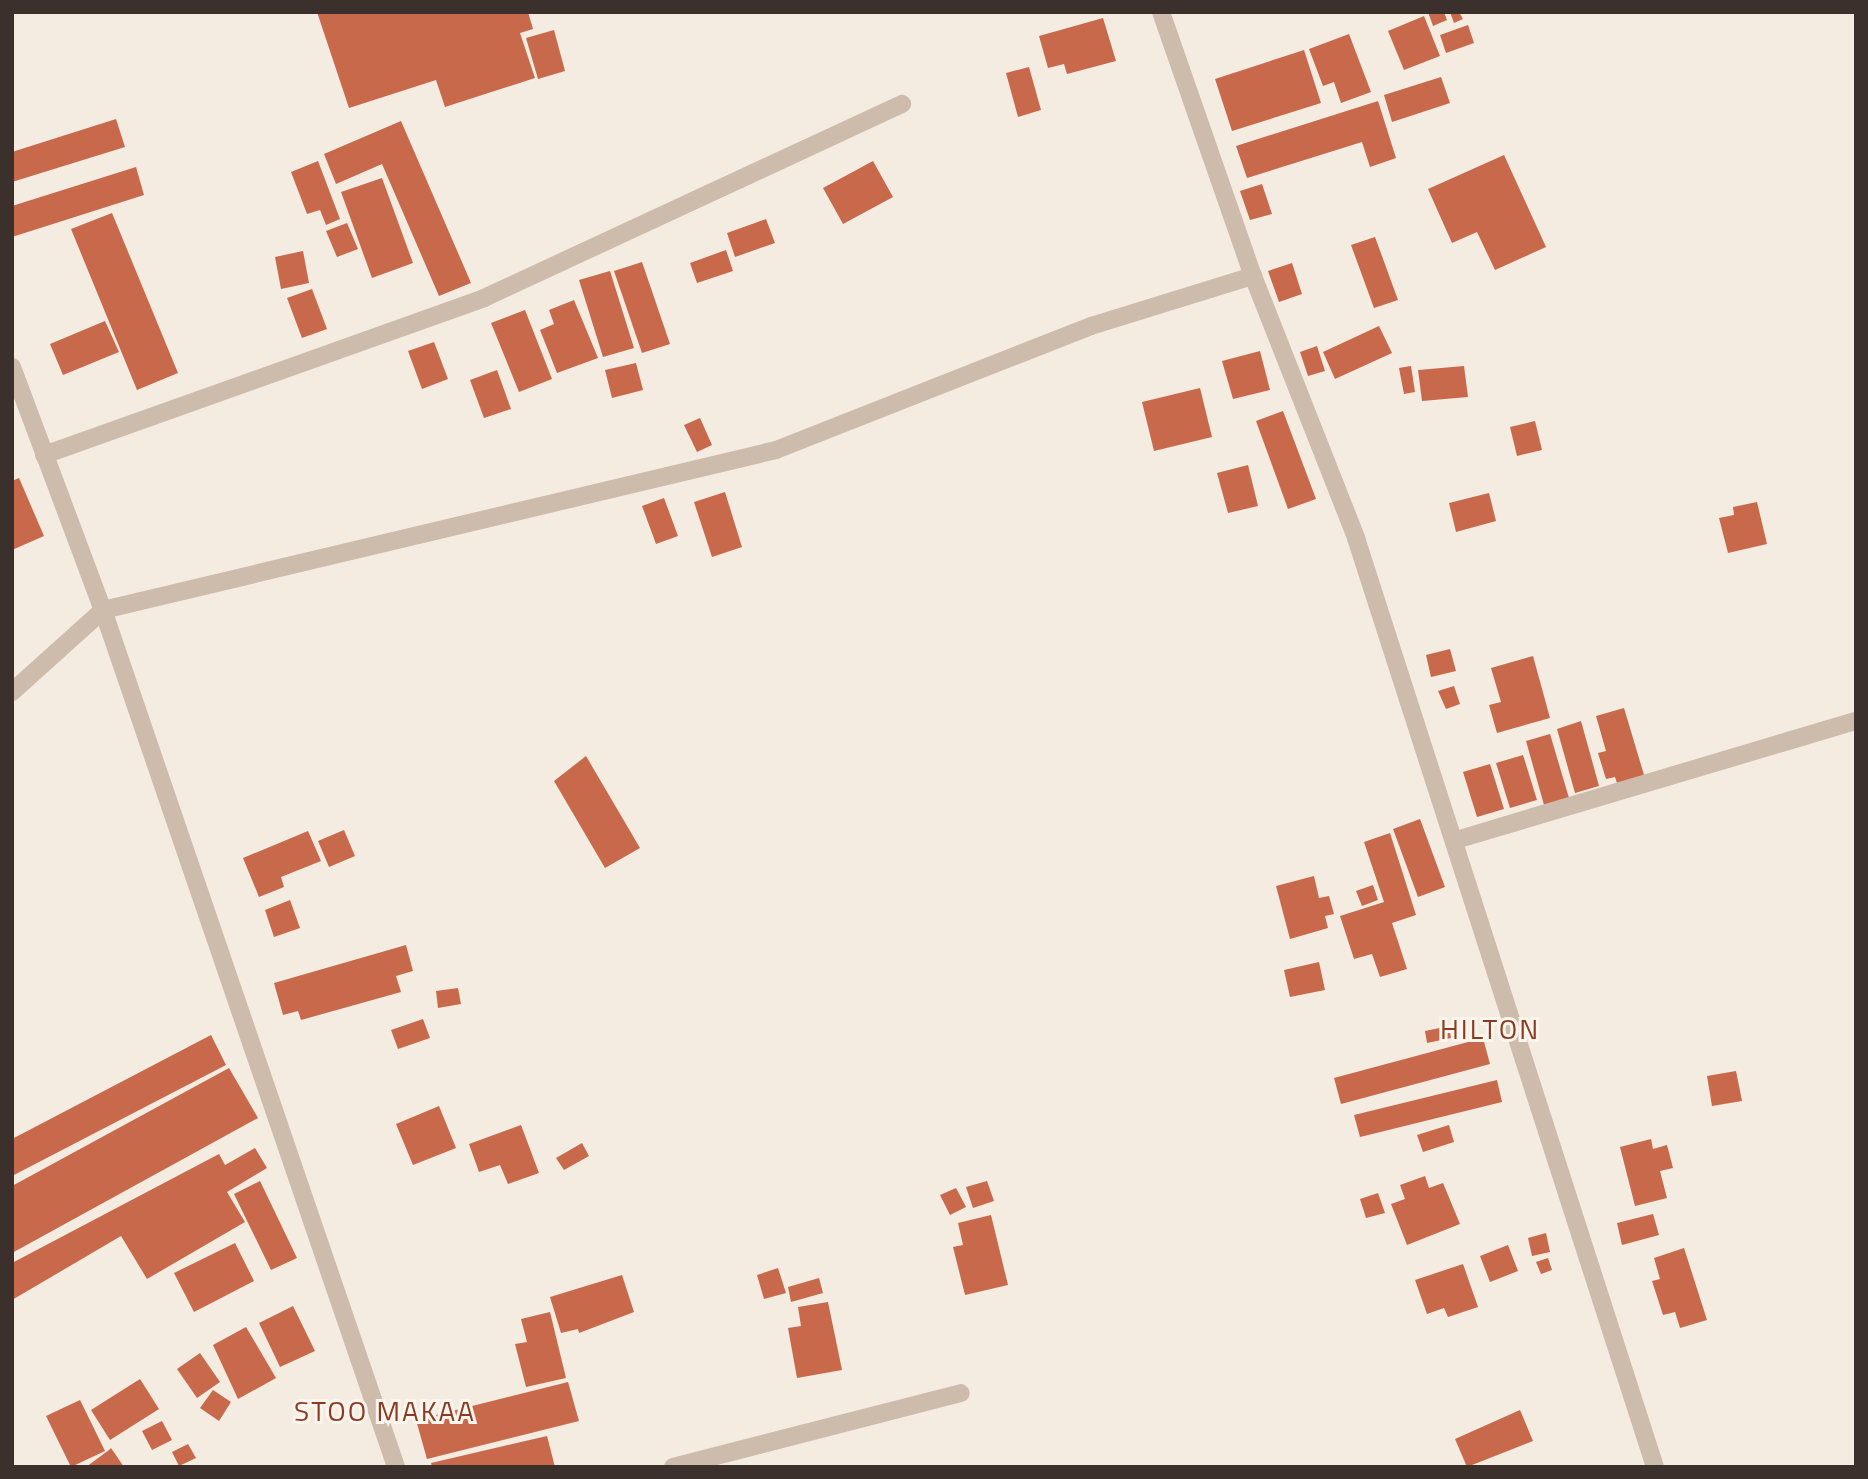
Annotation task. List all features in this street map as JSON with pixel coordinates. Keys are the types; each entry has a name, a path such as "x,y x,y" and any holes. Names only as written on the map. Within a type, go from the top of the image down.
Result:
{"street":[{"path":"1161,12 1253,276 1356,538 1456,840 1655,1467"},
{"path":"44,455 484,298 902,104"},
{"path":"12,692 103,610 776,450 1091,326 1253,276"},
{"path":"12,368 103,610 396,1467"},
{"path":"1456,840 1856,721"},
{"path":"673,1467 961,1393"}],"building":[{"path":"317,12 528,12 533,29 520,33 535,78 445,107 436,80 349,108"},
{"path":"1428,12 1444,12 1447,20 1433,26"},
{"path":"1450,12 1459,12 1463,19 1454,23"},
{"path":"1424,16 1440,56 1404,70 1388,31"},
{"path":"1103,18 1116,61 1067,74 1064,64 1048,68 1039,36"},
{"path":"1468,25 1474,43 1446,53 1440,35"},
{"path":"554,30 565,71 538,79 526,38"},
{"path":"1349,34 1371,92 1341,103 1334,82 1323,86 1309,49"},
{"path":"1304,50 1321,103 1232,131 1215,79"},
{"path":"1029,67 1041,110 1018,117 1006,73"},
{"path":"1441,77 1450,103 1392,122 1384,95"},
{"path":"1378,101 1396,158 1370,167 1362,142 1247,178 1236,146"},
{"path":"116,119 125,147 12,182 12,152"},
{"path":"401,121 471,283 439,296 382,164 336,184 324,154"},
{"path":"1504,155 1546,247 1495,270 1477,232 1452,243 1428,189"},
{"path":"318,161 340,219 326,225 320,210 307,214 291,172"},
{"path":"873,161 893,197 843,224 823,188"},
{"path":"136,167 144,195 12,237 12,206"},
{"path":"382,178 413,263 372,278 341,192"},
{"path":"1262,184 1272,214 1250,220 1240,191"},
{"path":"112,213 178,373 137,390 71,229"},
{"path":"766,219 775,243 735,257 727,233"},
{"path":"347,223 358,249 337,257 326,231"},
{"path":"1375,237 1398,300 1374,308 1351,245"},
{"path":"726,250 733,271 697,283 690,263"},
{"path":"303,251 309,283 281,289 275,257"},
{"path":"642,262 670,344 642,353 614,271"},
{"path":"1292,263 1302,294 1279,302 1268,271"},
{"path":"610,271 634,348 603,357 579,280"},
{"path":"312,289 327,329 302,338 287,298"},
{"path":"574,300 598,358 557,373 540,330 554,324 549,310"},
{"path":"525,310 552,379 519,392 491,323"},
{"path":"105,321 119,352 63,375 50,344"},
{"path":"1379,326 1392,353 1335,379 1323,352"},
{"path":"434,342 448,379 422,389 408,351"},
{"path":"1317,346 1325,371 1308,376 1300,352"},
{"path":"1260,351 1270,390 1233,399 1222,361"},
{"path":"636,363 643,390 612,398 605,370"},
{"path":"1411,366 1415,392 1404,394 1399,368"},
{"path":"1464,366 1468,397 1422,401 1418,370"},
{"path":"497,370 511,409 484,418 470,380"},
{"path":"1200,388 1212,437 1154,451 1142,402"},
{"path":"1283,411 1316,499 1288,509 1256,421"},
{"path":"700,418 712,445 697,452 684,425"},
{"path":"1535,421 1542,450 1517,456 1510,427"},
{"path":"1248,465 1258,506 1228,513 1217,473"},
{"path":"19,478 44,536 12,550 12,481"},
{"path":"725,492 742,547 712,557 694,502"},
{"path":"1489,493 1496,521 1456,532 1449,503"},
{"path":"664,498 678,536 656,544 642,506"},
{"path":"1757,502 1767,544 1728,553 1719,518 1734,515 1733,507"},
{"path":"1450,649 1456,671 1431,677 1426,655"},
{"path":"1533,656 1550,718 1497,733 1489,705 1501,702 1491,668"},
{"path":"1454,686 1460,704 1446,709 1438,691"},
{"path":"1624,708 1644,775 1617,783 1615,777 1606,779 1598,753 1606,751 1596,716"},
{"path":"1581,721 1599,786 1575,793 1557,729"},
{"path":"1550,734 1569,798 1544,805 1526,741"},
{"path":"1523,755 1537,800 1510,808 1496,763"},
{"path":"586,756 640,848 605,868 554,781"},
{"path":"1490,764 1504,809 1477,817 1463,772"},
{"path":"1420,819 1445,887 1418,897 1393,829"},
{"path":"344,830 355,856 329,867 318,841"},
{"path":"308,831 321,861 281,877 284,887 259,897 243,858"},
{"path":"1390,833 1416,915 1392,923 1407,969 1380,977 1372,954 1354,959 1340,916 1384,902 1364,842"},
{"path":"1314,876 1319,898 1329,896 1334,914 1325,916 1328,928 1290,939 1276,886"},
{"path":"1373,885 1378,900 1362,906 1356,891"},
{"path":"290,900 300,928 274,937 265,910"},
{"path":"406,945 413,971 396,976 401,992 301,1020 298,1011 283,1015 274,983"},
{"path":"1319,962 1325,990 1290,997 1284,970"},
{"path":"458,988 461,1004 438,1008 436,991"},
{"path":"423,1019 430,1038 398,1049 391,1030"},
{"path":"1449,1026 1451,1038 1427,1043 1425,1031"},
{"path":"211,1035 226,1065 12,1176 12,1139"},
{"path":"1483,1038 1490,1064 1341,1104 1334,1078"},
{"path":"229,1068 258,1118 12,1253 12,1186"},
{"path":"1736,1071 1742,1101 1712,1106 1707,1076"},
{"path":"1497,1080 1502,1102 1360,1137 1354,1115"},
{"path":"439,1106 456,1148 413,1165 396,1124"},
{"path":"521,1125 539,1173 508,1184 500,1165 479,1172 469,1144"},
{"path":"1449,1125 1454,1142 1423,1152 1417,1135"},
{"path":"1651,1139 1653,1149 1667,1145 1673,1168 1660,1171 1667,1198 1635,1206 1620,1147"},
{"path":"582,1143 589,1156 564,1170 556,1158"},
{"path":"255,1148 267,1168 227,1192 245,1222 147,1279 121,1236 12,1300 12,1263 219,1154 225,1165"},
{"path":"1425,1176 1429,1188 1443,1183 1460,1224 1407,1245 1391,1204 1405,1199 1400,1185"},
{"path":"260,1181 297,1258 271,1270 234,1194"},
{"path":"987,1181 994,1201 973,1208 966,1187"},
{"path":"956,1188 966,1207 950,1215 940,1195"},
{"path":"1378,1193 1385,1213 1366,1218 1360,1199"},
{"path":"1653,1214 1659,1235 1622,1245 1617,1223"},
{"path":"991,1215 1008,1285 965,1295 953,1247 963,1245 958,1223"},
{"path":"1546,1233 1550,1252 1532,1256 1528,1238"},
{"path":"235,1243 254,1281 194,1312 174,1273"},
{"path":"1508,1245 1518,1271 1490,1282 1480,1256"},
{"path":"1684,1248 1707,1320 1680,1328 1675,1312 1663,1315 1652,1281 1660,1279 1654,1258"},
{"path":"1548,1258 1552,1270 1541,1274 1536,1262"},
{"path":"1463,1264 1478,1307 1448,1317 1444,1308 1427,1314 1415,1280"},
{"path":"778,1268 786,1293 764,1299 757,1275"},
{"path":"622,1275 634,1312 579,1333 578,1329 561,1333 550,1297"},
{"path":"819,1278 823,1293 791,1302 788,1287"},
{"path":"828,1302 842,1370 797,1378 788,1328 801,1326 798,1307"},
{"path":"293,1306 315,1351 280,1367 259,1323"},
{"path":"550,1312 566,1378 526,1387 515,1344 527,1342 521,1319"},
{"path":"246,1327 276,1378 238,1399 213,1345"},
{"path":"200,1353 220,1382 197,1398 177,1369"},
{"path":"140,1379 159,1409 110,1440 91,1410"},
{"path":"568,1382 579,1421 427,1459 416,1420"},
{"path":"213,1390 231,1402 219,1421 200,1408"},
{"path":"80,1400 105,1451 71,1467 46,1416"},
{"path":"1520,1410 1533,1441 1467,1467 1455,1439"},
{"path":"162,1421 172,1440 152,1450 142,1431"},
{"path":"547,1436 555,1467 432,1467 431,1463"},
{"path":"188,1444 196,1458 179,1466 172,1452"},
{"path":"111,1448 124,1467 86,1467 109,1450"}],"district":[{"name":"HILTON","path":"1490,1029"},
{"name":"STOO MAKAA","path":"385,1411"}]}
